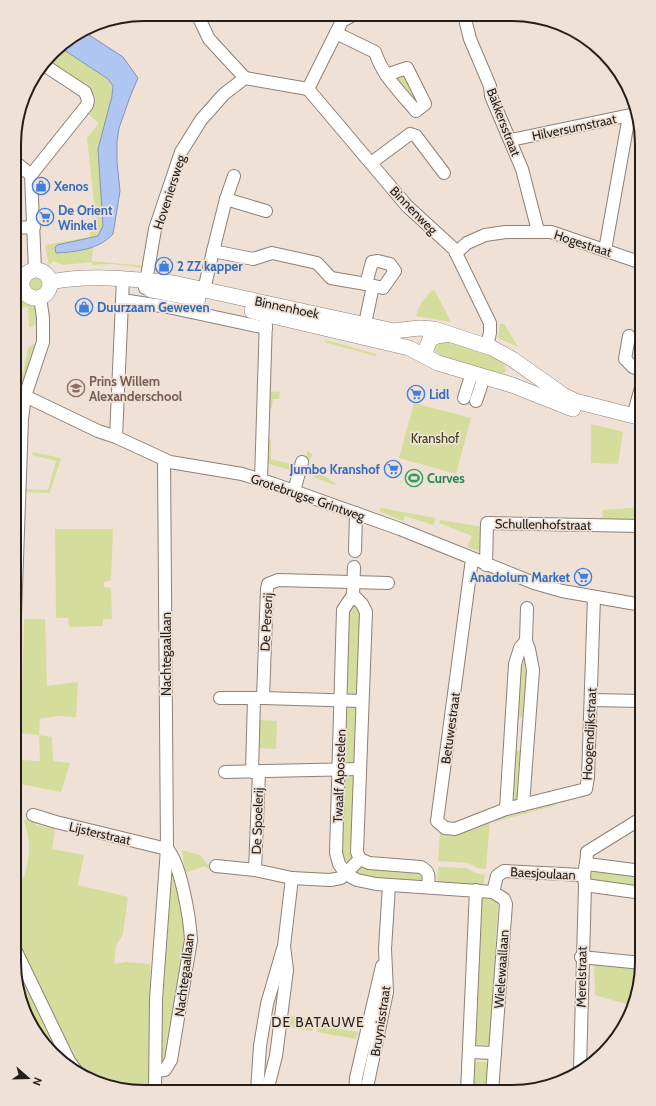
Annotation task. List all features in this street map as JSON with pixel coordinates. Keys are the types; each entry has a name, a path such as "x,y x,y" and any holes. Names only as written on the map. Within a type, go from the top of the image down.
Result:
{"main road":[{"path":"21,286 25,277 35,270 46,274 46,289"},
{"name":"Binnenhoek","path":"122,289 146,280 204,290 363,330 409,348 438,363 502,382 575,409 635,419"},
{"name":"Binnenhoek","path":"146,280 283,317 363,330 394,331 424,328 487,343 569,398 635,419"},
{"path":"21,291 33,297 46,289 122,289"},
{"path":"424,355 430,339 437,336 450,334"},
{"path":"502,382 510,379 514,373 512,359"}],"street":[{"path":"200,21 209,39 245,78 308,89 342,21"},
{"name":"Bakkersstraat","path":"466,21 470,39 490,86 491,96 522,168 538,231"},
{"path":"336,33 375,52 381,68 386,75"},
{"path":"35,270 31,175 87,105 88,100 85,92 47,67"},
{"name":"Hoveniersweg","path":"146,280 155,229 180,152 201,120 224,94 245,78"},
{"name":"Binnenweg","path":"308,89 407,206 454,249 490,323 487,343"},
{"name":"Hilversumstraat","path":"511,140 632,115"},
{"path":"605,250 632,118"},
{"path":"371,163 410,134 416,136 444,173"},
{"path":"21,167 31,175"},
{"path":"204,290 226,199 234,176"},
{"path":"226,199 266,211"},
{"path":"21,228 34,227"},
{"name":"Hogestraat","path":"456,254 467,243 485,235 506,232 538,231 551,232 635,261"},
{"path":"213,251 253,259 272,253 317,263 331,278 370,285 363,330"},
{"path":"21,409 43,342 46,289"},
{"path":"116,437 122,289"},
{"name":"Binnenhoek","path":"122,289 168,307 266,323 261,480"},
{"path":"629,336 625,359 635,368"},
{"path":"470,400 478,375"},
{"name":"Grotebrugse Grintweg","path":"25,396 98,432 116,437 164,460 242,474 356,513 534,583 635,605"},
{"name":"Nachtegaallaan","path":"155,1085 156,999 167,849 164,460"},
{"path":"294,491 302,462"},
{"path":"355,551 356,513"},
{"name":"Schullenhofstraat","path":"486,565 487,523 635,526"},
{"name":"Betuwestraat","path":"472,559 437,821 445,828 455,830 506,809"},
{"name":"Twaalf Apostelen","path":"346,874 339,864 336,853 343,610 353,595 354,567"},
{"name":"De Perserij","path":"259,698 268,584 278,580 354,582"},
{"path":"354,582 388,583"},
{"name":"Twaalf Apostelen","path":"353,595 362,604 366,612 359,769 357,852 360,859"},
{"name":"Hoogendijkstraat","path":"506,809 586,789 588,778 594,597"},
{"path":"523,805 533,670 529,648 526,641 527,608"},
{"path":"506,809 515,664 520,648 526,641"},
{"path":"220,698 361,700"},
{"path":"255,772 259,698"},
{"path":"591,700 635,701"},
{"name":"De Spoelerij","path":"225,772 359,769"},
{"name":"De Spoelerij","path":"255,772 255,870"},
{"name":"Lijsterstraat","path":"33,815 167,849"},
{"name":"Merelstraat","path":"583,1062 581,957 587,852 635,822"},
{"name":"Nachtegaallaan","path":"156,1071 165,1070 171,1060 191,940 190,926 175,859 167,849"},
{"path":"360,859 369,863 421,867 427,870 429,874 428,886"},
{"name":"De Spoelerij","path":"216,866 255,870 292,878 330,880 341,878 360,859"},
{"name":"Baesjoulaan","path":"493,892 497,876 504,871 585,875 635,871"},
{"path":"346,874 356,880 389,885 428,886 493,892"},
{"name":"Baesjoulaan","path":"585,875 635,891"},
{"path":"257,1085 260,1046 267,1004 284,946 292,878"},
{"name":"Bruynisstraat","path":"367,1085 387,992 385,949 389,885"},
{"name":"Wielewaallaan","path":"467,1085 476,890"},
{"name":"Wielewaallaan","path":"493,892 504,899 506,904 493,1085"},
{"path":"269,1085 276,1056 287,970 284,946"},
{"name":"Bruynisstraat","path":"356,1085 385,949"},
{"path":"581,957 635,962"},
{"path":"21,962 70,1060"},
{"path":"469,1052 495,1053"}],"green space":[{"path":"64,50 108,79 112,83 113,90 98,149 103,230 99,236 57,245 70,252 93,246 92,261 145,266 144,268 112,264 92,265 92,262 63,265 53,261 49,266 45,245 90,237 90,230 97,229 87,138 99,123 87,113 95,103 96,98 91,90 49,65"},
{"path":"403,72 419,102 418,104 394,80 396,74"},
{"path":"38,278 41,279 41,289 34,290 31,289 30,282 31,279"},
{"path":"434,289 451,322 416,316 423,301"},
{"path":"21,302 34,306 37,313 36,324 29,328 28,307 21,308"},
{"path":"500,324 504,324 518,347 498,338"},
{"path":"326,340 376,354 376,356 324,342"},
{"path":"449,341 472,345 503,362 506,371 500,376 442,358 434,350 439,342"},
{"path":"34,344 37,345 25,381 21,381 21,376 23,374 28,348"},
{"path":"266,391 280,392 279,399 273,399 272,408 266,408"},
{"name":"Kranshof","path":"414,403 471,418 456,474 399,458"},
{"path":"591,424 623,432 618,464 591,463"},
{"path":"265,439 271,439 271,459 298,466 297,472 265,463"},
{"path":"307,451 313,454 307,464 336,484 334,485 314,477 315,474 304,470"},
{"path":"33,452 61,458 50,493 24,492 25,489 48,490 56,461 32,455"},
{"path":"381,508 436,518 433,525 405,516 403,521 379,511"},
{"path":"635,508 635,522 602,521 603,510"},
{"path":"440,520 484,527 483,552 467,547 472,536 439,523"},
{"path":"55,529 113,529 111,580 104,582 104,587 111,588 112,619 103,619 103,626 69,627 68,618 56,618"},
{"path":"354,602 361,611 358,696 345,696 348,612"},
{"path":"24,619 45,619 47,686 78,682 76,717 56,716 40,719 39,735 21,733"},
{"path":"523,648 529,671 524,717 515,718"},
{"path":"345,707 358,707 357,763 343,763"},
{"path":"260,720 277,721 276,749 259,748"},
{"path":"39,735 52,737 53,761 70,763 61,792 21,784 22,760 40,761"},
{"path":"513,750 524,750 520,801 510,804"},
{"path":"343,774 356,774 355,858 343,863"},
{"path":"555,801 557,805 494,822 493,818"},
{"path":"32,818 36,825 55,829 52,849 84,855 78,885 128,897 123,934 116,946 114,964 126,962 150,964 152,1085 128,1084 112,1081 82,1069 73,1060 21,952 21,882 26,869 29,851 28,834 23,820"},
{"path":"490,820 486,869 477,868 468,863 438,861 440,830"},
{"path":"182,850 200,855 214,872 204,866 185,873"},
{"path":"360,865 418,871 424,876 422,884 355,876"},
{"path":"438,867 466,868 476,873 485,875 483,886 443,884 437,880"},
{"path":"596,869 635,874 635,890 596,883 591,879 590,875"},
{"path":"174,873 188,936 167,1064 159,1067 158,996 170,875"},
{"path":"481,898 495,899 498,901 490,1045 472,1044"},
{"path":"594,960 635,966 633,986 627,1004 595,995"},
{"path":"21,970 58,1050 37,1024 30,1009 23,986"},
{"path":"291,1016 314,1020 312,1031 289,1027"},
{"path":"319,1021 329,1022 328,1027 358,1032 356,1039 317,1032"},
{"path":"474,1062 489,1062 487,1085 472,1085"}],"water":[{"path":"88,34 123,57 138,78 119,128 117,141 117,162 120,191 113,234 108,239 87,249 56,253 55,248 57,245 98,236 103,226 98,149 112,96 113,86 108,79 64,50"}],"place":[{"name":"Xenos","path":"41,186"},
{"name":"De Orient Winkel","path":"45,217"},
{"name":"2 ZZ kapper","path":"164,266"},
{"name":"Duurzaam Geweven","path":"84,307"},
{"name":"Prins Willem Alexanderschool","path":"76,388"},
{"name":"Lidl","path":"416,394"},
{"name":"Jumbo Kranshof","path":"393,469"},
{"name":"Curves","path":"414,478"},
{"name":"Anadolum Market","path":"583,577"}],"district":[{"name":"DE BATAUWE","path":"318,1022"}]}
